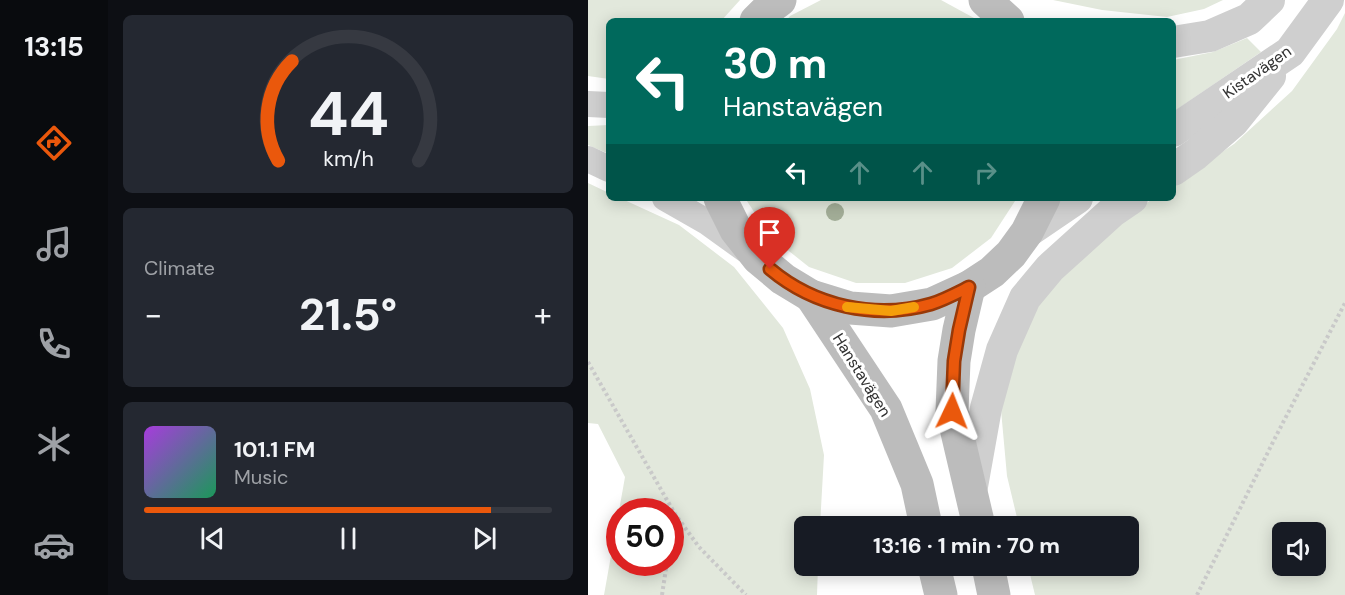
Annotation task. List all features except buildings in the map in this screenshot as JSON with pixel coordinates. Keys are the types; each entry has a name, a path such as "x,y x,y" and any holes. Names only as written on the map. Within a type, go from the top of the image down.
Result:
{"main road":[{"name":"Hanstavägen","path":"722,201 736,230 758,258 783,279 811,296 850,308 891,311 932,304 969,287 998,266 1011,254 1027,232 1042,201"},
{"path":"969,287 954,361 952,411 977,516"},
{"name":"Hanstavägen","path":"811,296 886,409 917,484 924,516"},
{"path":"936,576 941,595"},
{"path":"990,576 994,595"}],"street":[{"path":"1176,42 1220,32 1249,19 1269,0"},
{"name":"Kistavägen","path":"1176,129 1290,52 1328,0"},
{"path":"1176,168 1233,122 1290,52"},
{"path":"588,105 606,105"},
{"path":"588,159 606,168"},
{"path":"670,201 707,222 758,258"},
{"path":"1027,232 1073,201"},
{"path":"971,493 986,408 1002,350 1025,298 1050,268 1113,211 1128,201"}],"path":[{"path":"1197,595 1345,303"},
{"path":"588,362 666,498"},
{"path":"684,526 699,547 746,595"},
{"path":"662,595 665,576"}],"shaded area":[{"path":"588,0 740,0 724,18 606,18 606,79 588,76"},
{"path":"821,0 941,0 974,18 788,18"},
{"path":"1053,0 1223,0 1204,9 1167,17 1102,10"},
{"path":"1345,13 1345,595 1035,595 1030,576 1139,576 1139,516 1017,516 1007,476 1001,410 1008,361 1036,305 1107,230 1150,201 1176,201 1176,183 1234,144 1292,91 1337,29"},
{"path":"1247,38 1261,52 1176,110 1176,59 1213,52"},
{"path":"606,125 606,153 588,145 588,126"},
{"path":"588,183 606,192 606,201 627,201 679,225 734,267 783,328 810,389 824,455 821,516 794,516 794,576 818,576 817,595 604,595 607,576 684,576 684,498 621,498 625,477 598,424 588,423"},
{"path":"747,201 1015,201 991,238 952,268 905,283 856,283 809,267 770,236"}],"slow traffic":[{"path":"847,307 891,311 914,307"}],"route":[{"path":"770,269 811,296 850,308 891,311 932,304 969,287 954,361 952,411"}]}
